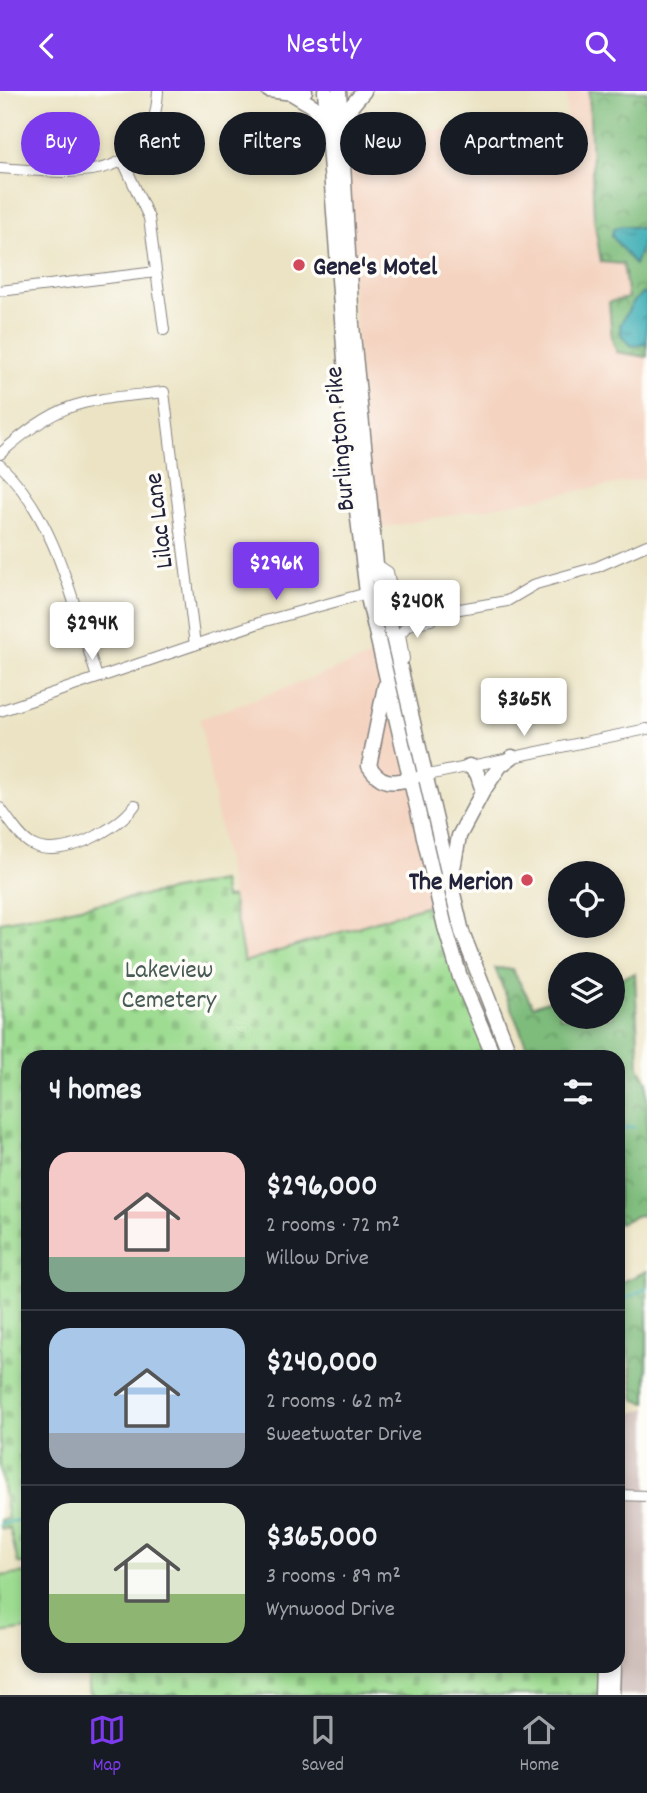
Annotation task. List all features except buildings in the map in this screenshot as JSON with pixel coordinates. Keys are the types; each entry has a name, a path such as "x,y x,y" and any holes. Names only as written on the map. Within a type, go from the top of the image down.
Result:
{"highway":[{"name":"Burlington Pike","path":"325,91 335,132 376,564 399,670 452,952 491,1050"},
{"name":"Burlington Pike","path":"339,91 335,132 355,494 367,593 386,681 450,883 462,932 508,1050"},
{"path":"299,92 335,132 364,91"},
{"path":"386,681 369,766 376,776 386,782 417,777"},
{"path":"450,883 459,836 483,791 500,766 512,757"},
{"path":"469,766 477,773 483,791"},
{"path":"602,1695 603,1673"},
{"path":"612,1695 613,1673"}],"main road":[{"path":"268,91 299,92"}],"street":[{"path":"153,112 158,91"},
{"path":"0,168 92,172 114,164"},
{"path":"129,175 149,218 164,330"},
{"path":"0,291 156,272"},
{"name":"Lilac Lane","path":"0,454 32,425 71,405 164,392 195,645"},
{"path":"0,464 19,483 48,530 97,677"},
{"path":"399,670 405,657 400,634 408,625 431,620 436,614 507,601 536,584 597,567 647,545"},
{"path":"376,564 388,572 396,609 406,613 430,609 436,614"},
{"path":"0,711 265,621 367,593"},
{"path":"417,777 647,729"},
{"path":"0,808 28,841 47,849 66,848 114,826 125,819 135,805"},
{"path":"625,1495 647,1496"}],"shaded area":[{"path":"567,91 599,91 647,286 647,478 370,530 345,175 426,175 426,130 440,130 440,175 588,175 588,112 566,112"},
{"path":"380,653 438,902 244,962 200,719"},
{"path":"647,1408 647,1695 612,1695 617,1673 625,1673 625,1416"}],"green space":[{"path":"589,91 647,91 647,357 617,352 612,340 609,302 628,298 623,264 601,262 594,219"},
{"name":"Lakeview Cemetery","path":"222,881 225,898 232,897 244,962 438,902 491,1050 21,1050 21,1563 18,1563 10,1529 0,1528 0,1520 8,1519 0,1465 0,922"},
{"path":"495,968 512,969 533,1006 548,1001 548,1029 625,1029 625,976 635,973 639,1067 647,1082 647,1216 638,1215 625,1221 625,1050 528,1050"},
{"path":"647,1271 647,1403 635,1400 625,1332 625,1281"},
{"path":"21,1574 21,1630 0,1633 0,1576"},
{"path":"88,1673 603,1673 602,1695 90,1695"}],"water":[{"path":"621,226 647,231 635,265 612,236 613,229"},
{"path":"643,293 647,295 647,344 632,346 622,337 620,325 633,302"}],"waterway":[{"path":"625,1128 634,1127"},
{"path":"625,1299 647,1288"},
{"path":"0,1524 21,1520"}],"place":[{"name":"Gene's Motel","path":"299,265"},
{"name":"The Merion","path":"527,880"}]}
